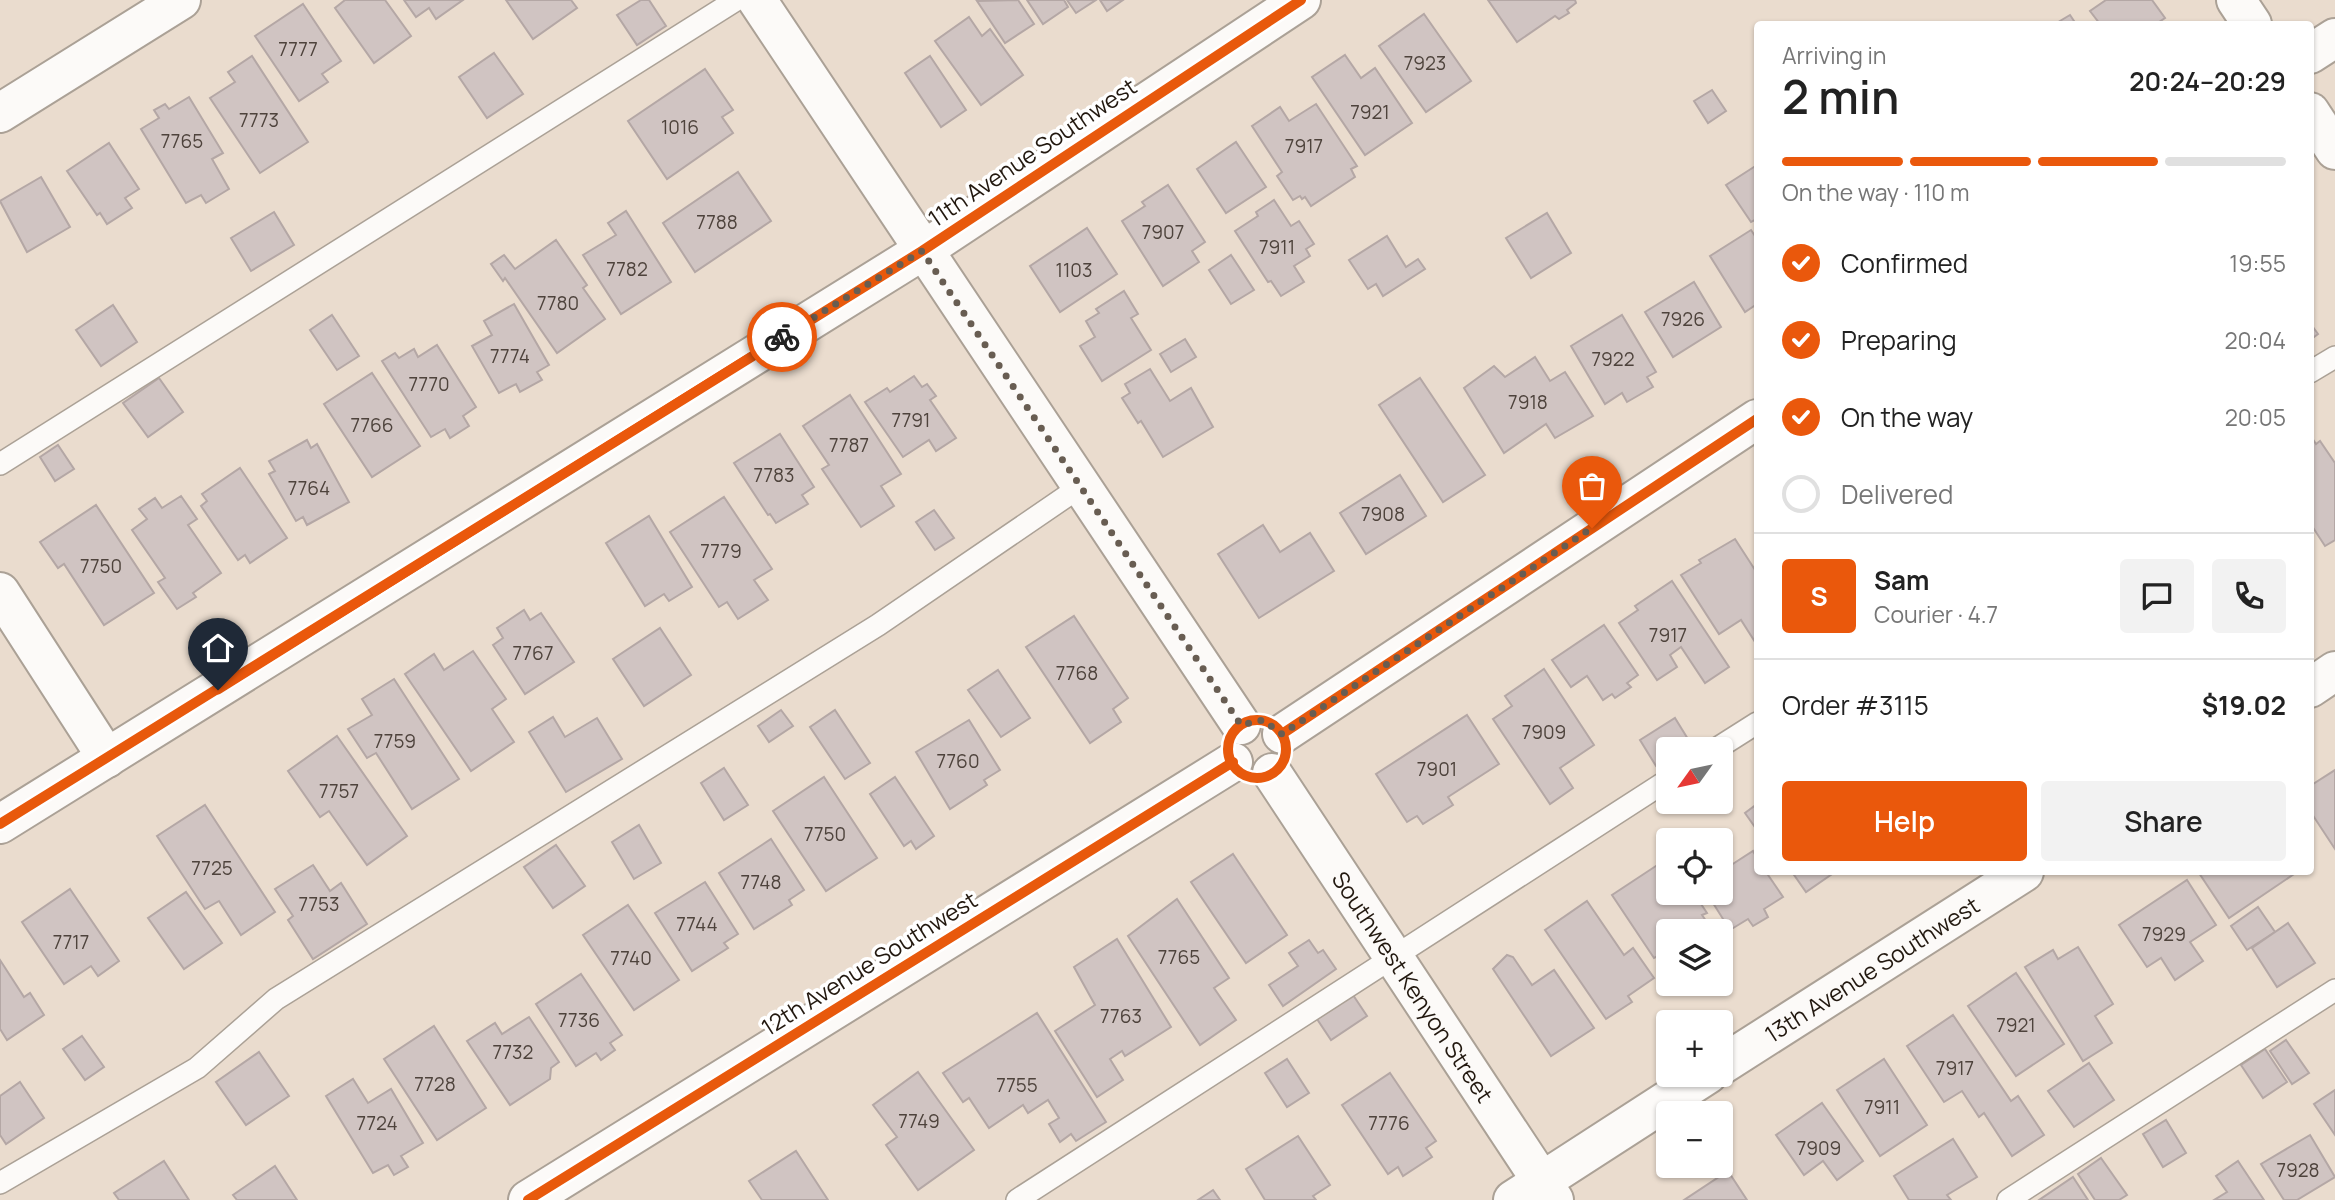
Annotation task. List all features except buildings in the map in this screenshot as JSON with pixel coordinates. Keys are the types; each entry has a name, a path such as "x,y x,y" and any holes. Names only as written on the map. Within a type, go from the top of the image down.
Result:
{"street":[{"path":"0,113 181,0"},
{"path":"757,0 922,251 1241,725"},
{"name":"11th Avenue Southwest","path":"0,824 922,251 1301,0"},
{"path":"2236,0 2250,21"},
{"path":"2314,51 2335,38"},
{"path":"2314,118 2335,149"},
{"path":"1282,734 1754,421"},
{"path":"0,592 107,758"},
{"path":"2314,685 2335,671"},
{"path":"1263,720 1282,734 1286,746 1285,756 1272,773 1250,777 1233,762 1228,747 1241,725 1263,720"},
{"name":"12th Avenue Southwest","path":"528,1200 1233,762"},
{"name":"Southwest Kenyon Street","path":"1272,773 1394,957 1536,1194"},
{"name":"13th Avenue Southwest","path":"1733,1058 2019,875"},
{"path":"1536,1194 1689,1087"}],"lane":[{"path":"0,464 736,0"},
{"path":"2314,370 2335,357"},
{"path":"0,1183 197,1068 276,999 878,625 1080,487"},
{"path":"1733,738 1754,725"},
{"path":"1017,1200 1656,788"},
{"path":"2008,1200 2335,990"}],"cycle path":[{"path":"0,824 922,251 1301,0"},
{"path":"1282,734 1754,421"},
{"path":"1257,720 1273,725 1281,733 1286,749 1281,765 1273,773 1257,778 1241,773 1233,765 1228,749 1233,733 1241,725 1257,720"},
{"path":"528,1200 1233,762"}],"way so far":[{"path":"782,337 922,251 1241,725 1263,720 1272,724 1282,734 1592,528"}],"route":[{"path":"218,690 782,337"}]}
